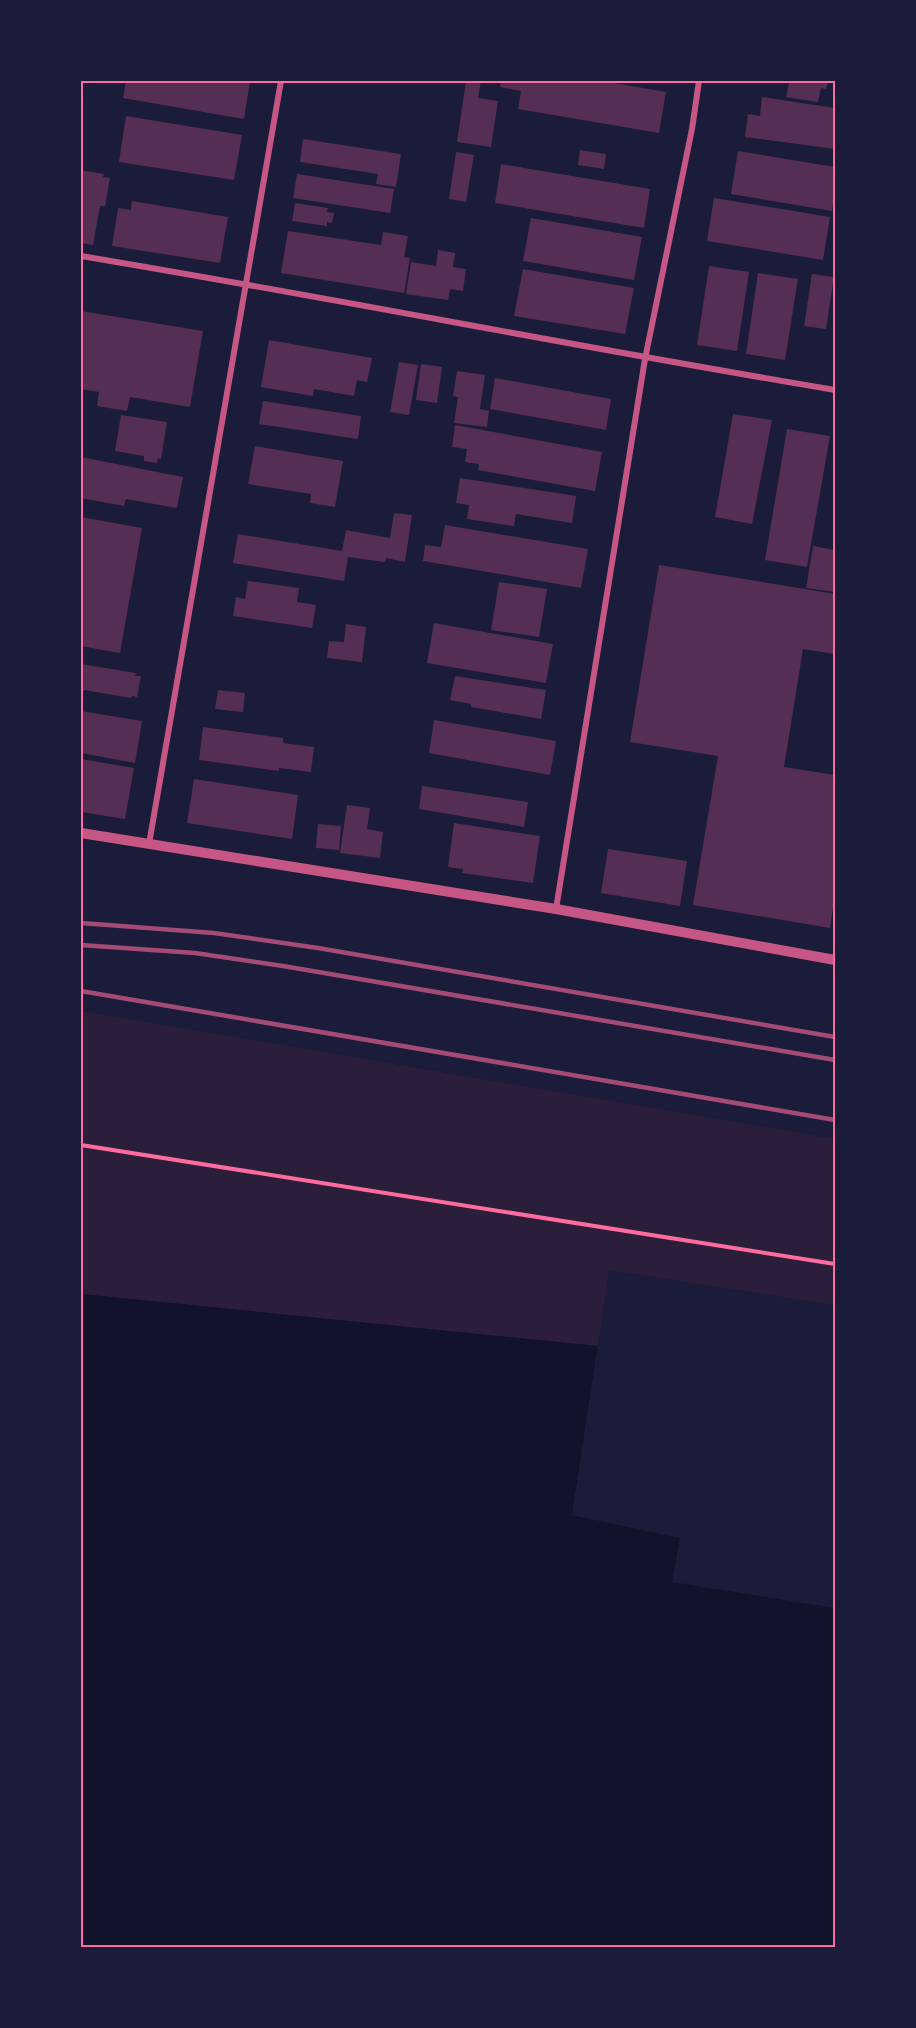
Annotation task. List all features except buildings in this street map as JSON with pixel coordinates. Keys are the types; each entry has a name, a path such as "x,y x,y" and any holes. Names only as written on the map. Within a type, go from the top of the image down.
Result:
{"street":[{"path":"149,845 281,81"},
{"path":"556,909 645,359 692,129 699,81"},
{"path":"81,256 246,284 645,359 835,390"},
{"path":"81,833 556,909 835,960"}],"path":[{"path":"81,1144 835,1264"}],"shaded area":[{"path":"81,1011 835,1139 835,1305 609,1270 598,1346 81,1294"},
{"path":"81,1294 598,1346 572,1515 680,1538 673,1582 835,1608 835,1947 81,1947"}],"pier":[{"path":"598,1343 601,1346 576,1513 682,1536 676,1580 835,1604 835,1608 672,1582 680,1538 572,1515"}],"railway":[{"path":"81,923 214,933 318,948 835,1037"},
{"path":"81,945 195,953 283,966 835,1060"},
{"path":"81,991 835,1120"}]}
